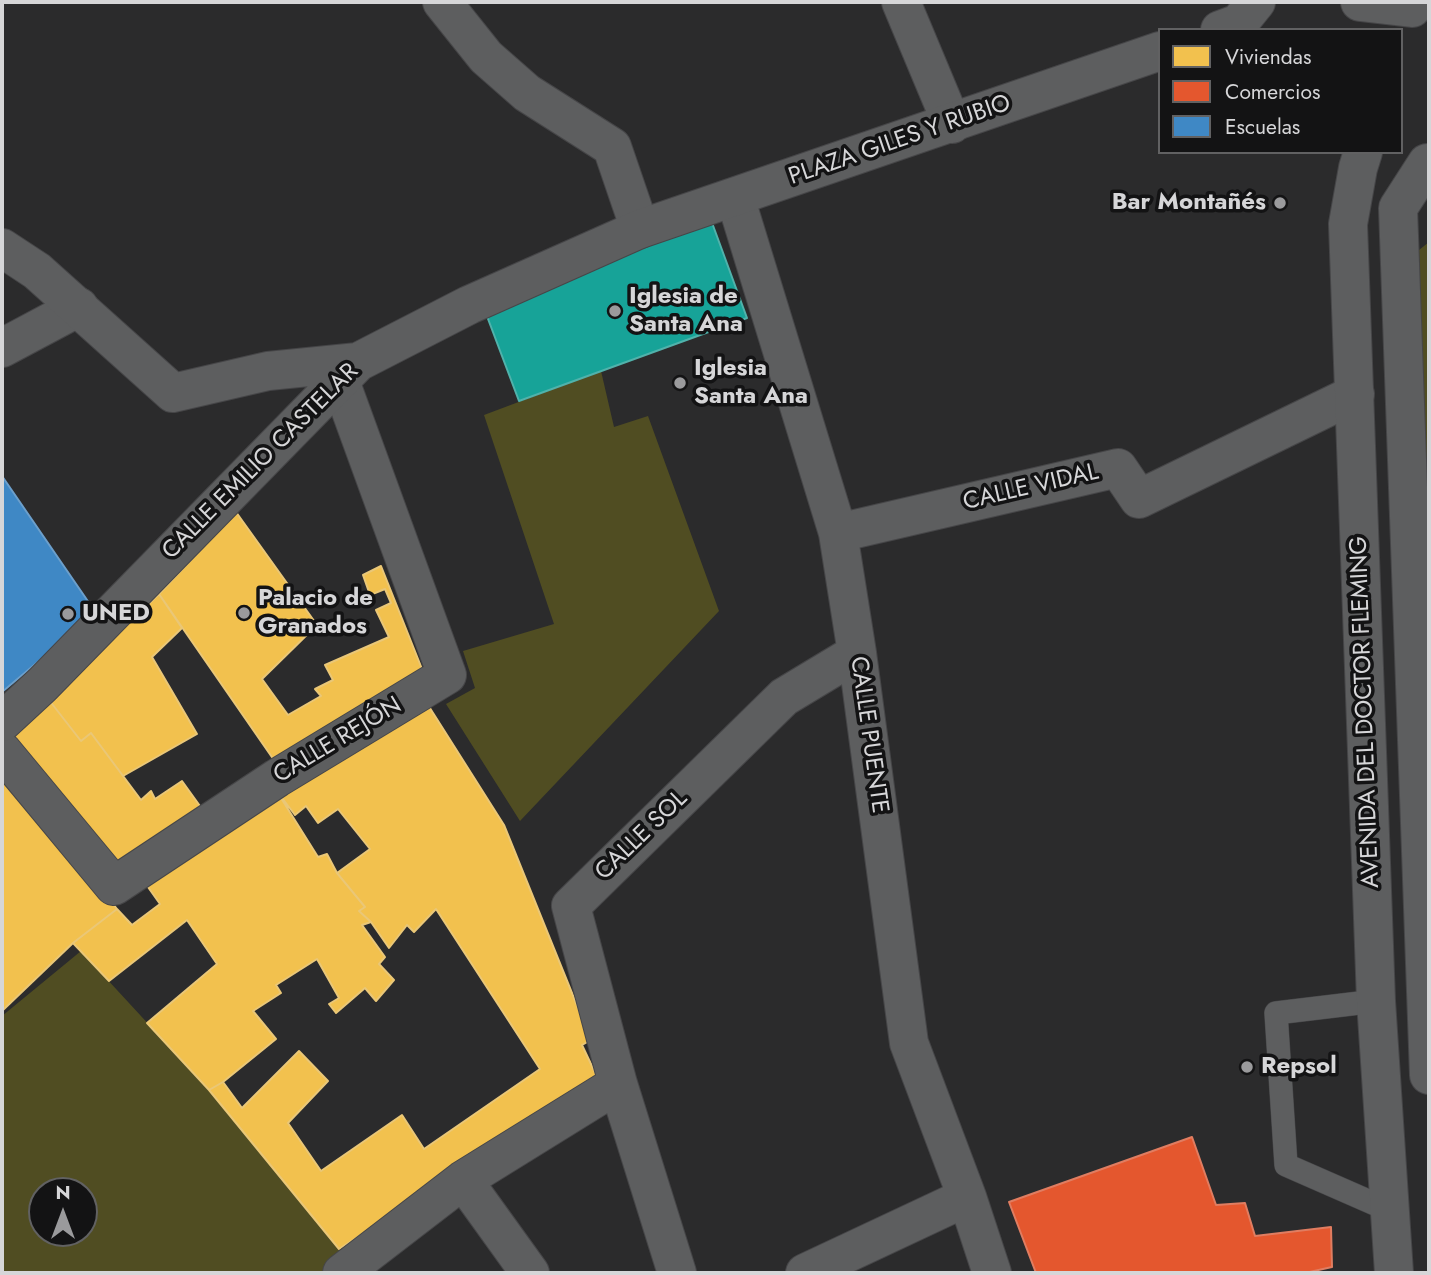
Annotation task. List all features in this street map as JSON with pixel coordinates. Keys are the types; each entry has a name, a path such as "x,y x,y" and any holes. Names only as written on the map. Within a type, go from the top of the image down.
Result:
{"street":[{"path":"442,2 486,57 527,93 612,147 640,229"},
{"path":"901,2 952,124"},
{"path":"1360,2 1409,13"},
{"name":"PLAZA GILES Y RUBIO","path":"640,229 1158,52"},
{"name":"AVENIDA DEL DOCTOR FLEMING","path":"1362,154 1348,224 1376,1001 1394,1273"},
{"name":"AVENIDA DEL DOCTOR FLEMING","path":"1419,158 1398,208 1429,1075"},
{"name":"CALLE PUENTE","path":"735,197 838,533 858,653 909,1042 967,1197 992,1273"},
{"name":"CALLE EMILIO CASTELAR","path":"2,722 42,685 349,371 469,304 640,229"},
{"path":"2,248 37,271 173,393 268,371 349,371"},
{"path":"2,348 79,307"},
{"name":"CALLE REJÓN","path":"2,751 114,886 277,778 447,675 349,371"},
{"name":"CALLE VIDAL","path":"838,533 1118,468 1139,499 1355,394"},
{"name":"CALLE SOL","path":"677,1273 618,1084 571,906 784,697 858,653"},
{"path":"342,1273 463,1180 618,1084"},
{"path":"463,1180 530,1273"},
{"path":"804,1273 967,1197"}],"lane":[{"path":"1376,1001 1276,1013 1286,1165 1391,1211"}],"shaded area":[{"path":"1429,242 1429,593 1419,250"},
{"path":"601,371 614,427 648,416 719,611 520,821 446,704 475,688 463,651 554,624 484,415"},
{"path":"81,951 356,1249 328,1273 2,1273 2,1016"}],"building: Viviendas":[{"path":"236,512 317,625 262,679 288,715 321,696 315,689 333,680 325,665 389,637 376,610 391,603 385,589 370,595 363,575 381,566 424,674 276,763 159,594"},
{"path":"159,594 182,628 152,657 197,734 123,776 91,733 81,741 49,700"},
{"path":"49,700 81,741 91,733 141,800 151,791 155,799 182,781 205,813 118,873 4,742"},
{"path":"428,705 504,825 591,1040 582,1045 599,1081 339,1249 209,1090 223,1082 242,1108 299,1051 328,1081 288,1123 321,1171 402,1115 424,1149 540,1069 436,909 414,932 407,925 389,948 371,922 359,911 365,907 337,873 370,849 338,809 318,823 306,806 295,815 276,790"},
{"path":"2,762 117,909 73,943 2,1011"},
{"path":"276,790 318,857 327,854 337,873 365,907 359,911 371,922 362,925 385,957 379,964 394,980 376,1001 365,988 336,1013 329,1004 339,998 317,959 276,985 281,993 253,1011 276,1039 223,1082 209,1090 147,1023 217,964 187,920 109,981 73,943 117,909 132,925 160,904 143,880"}],"building: Comercios":[{"path":"1192,1137 1216,1205 1245,1203 1255,1236 1331,1227 1332,1267 1305,1273 1036,1273 1009,1202"}],"building: Escuelas":[{"path":"2,476 96,613 2,692"}],"building: Público":[{"name":"Iglesia de Santa Ana","path":"711,220 747,318 519,401 482,303"}],"place":[{"name":"Bar Montañés","path":"1280,203"},
{"name":"Iglesia de Santa Ana","path":"615,311"},
{"name":"Iglesia Santa Ana","path":"680,383"},
{"name":"Palacio de Granados","path":"244,613"},
{"name":"UNED","path":"68,614"},
{"name":"Repsol","path":"1247,1067"}]}
